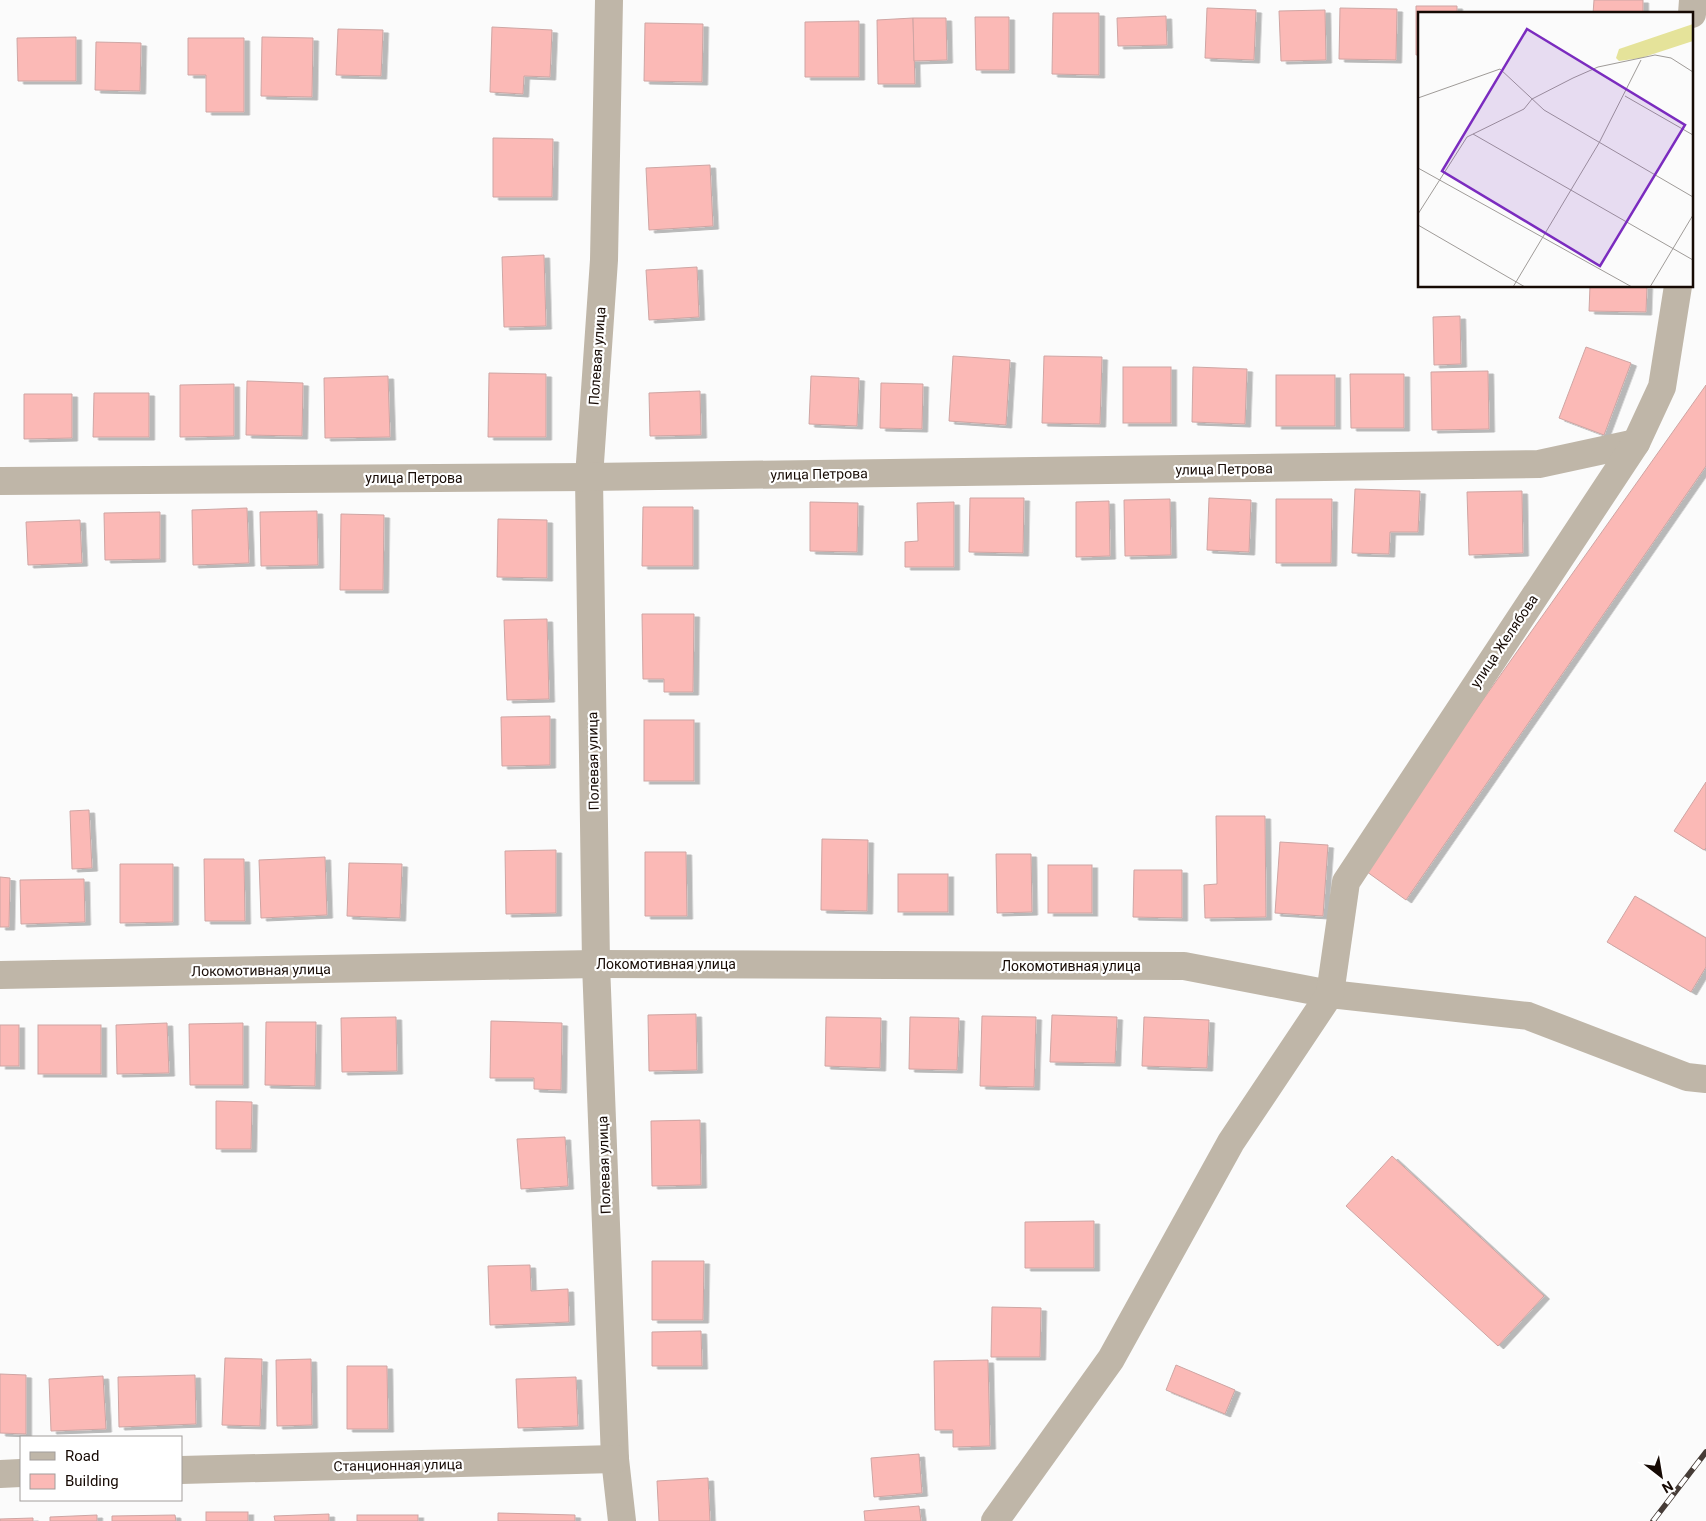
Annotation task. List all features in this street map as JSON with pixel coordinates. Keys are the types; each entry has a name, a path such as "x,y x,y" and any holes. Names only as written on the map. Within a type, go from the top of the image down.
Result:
{"street":[{"name":"Полевая улица","path":"609,0 604,260 589,477 596,964 615,1459 622,1521"},
{"name":"улица Желябова","path":"1330,994 1346,882 1636,443 1662,387 1678,288"},
{"name":"улица Петрова","path":"0,481 589,477 1539,464 1636,443"},
{"name":"Локомотивная улица","path":"0,975 596,964 1184,966 1330,994 1528,1016 1688,1077 1706,1079"},
{"path":"996,1521 1111,1359 1231,1142 1330,994"},
{"name":"Станционная улица","path":"182,1470 615,1459"},
{"path":"0,1474 20,1473"}],"building":[{"path":"1594,0 1643,0 1643,12 1593,12"},
{"path":"1416,6 1457,6 1457,12 1418,12 1418,55 1416,55"},
{"path":"1207,8 1256,10 1254,60 1205,58"},
{"path":"1340,8 1397,9 1396,60 1339,59"},
{"path":"1325,10 1326,60 1281,61 1279,11"},
{"path":"1053,13 1099,13 1099,75 1052,74"},
{"path":"1166,16 1167,45 1118,46 1117,18"},
{"path":"975,17 1009,17 1009,70 976,70"},
{"path":"913,18 915,84 878,84 877,20"},
{"path":"913,18 946,18 947,60 914,61"},
{"path":"859,21 859,77 805,77 805,22"},
{"path":"645,23 703,24 702,82 644,81"},
{"path":"492,27 552,30 550,77 524,76 523,94 490,92"},
{"path":"338,29 383,30 381,76 336,75"},
{"path":"76,37 76,81 18,81 17,38"},
{"path":"262,37 313,38 312,97 261,96"},
{"path":"188,38 244,38 244,112 206,112 206,75 188,75"},
{"path":"96,42 141,43 140,91 95,90"},
{"path":"493,138 553,139 552,197 493,197"},
{"path":"710,165 713,226 649,230 646,168"},
{"path":"544,255 546,326 504,327 502,257"},
{"path":"697,267 699,317 649,320 646,270"},
{"path":"1590,288 1647,288 1646,312 1589,311"},
{"path":"1460,316 1461,364 1434,365 1433,317"},
{"path":"1586,347 1631,363 1604,435 1559,418"},
{"path":"953,356 1010,360 1006,425 949,421"},
{"path":"1044,356 1102,357 1100,424 1042,423"},
{"path":"1123,367 1171,367 1171,423 1123,423"},
{"path":"1193,367 1247,369 1245,424 1192,422"},
{"path":"1488,371 1489,429 1432,430 1431,372"},
{"path":"489,373 546,374 546,437 488,437"},
{"path":"1350,374 1404,374 1404,428 1351,428"},
{"path":"1276,375 1335,375 1335,426 1276,426"},
{"path":"388,376 390,437 325,438 324,378"},
{"path":"811,376 859,378 857,426 809,424"},
{"path":"247,381 303,383 302,436 246,435"},
{"path":"881,383 923,384 922,429 880,428"},
{"path":"234,384 234,436 180,437 180,385"},
{"path":"1706,385 1706,466 1406,900 1363,869"},
{"path":"700,391 701,435 650,436 649,393"},
{"path":"94,393 149,393 149,437 93,437"},
{"path":"24,394 72,394 72,438 24,439"},
{"path":"1355,489 1420,491 1418,532 1390,532 1389,554 1352,553"},
{"path":"1522,491 1523,553 1469,555 1467,492"},
{"path":"970,498 1024,498 1023,553 969,552"},
{"path":"1209,498 1251,500 1249,552 1207,550"},
{"path":"1170,499 1171,555 1125,556 1124,500"},
{"path":"1276,499 1332,499 1331,563 1276,563"},
{"path":"1109,501 1110,556 1076,557 1076,502"},
{"path":"810,502 858,503 857,552 810,551"},
{"path":"954,502 954,567 905,567 905,542 918,541 917,503"},
{"path":"643,507 693,507 693,566 642,566"},
{"path":"247,508 249,563 193,565 192,510"},
{"path":"317,511 318,565 261,566 260,512"},
{"path":"160,512 160,559 105,560 104,513"},
{"path":"341,514 384,515 383,590 340,590"},
{"path":"498,519 547,520 547,578 497,577"},
{"path":"80,520 82,563 28,565 26,522"},
{"path":"642,614 694,614 693,692 664,692 664,679 643,679"},
{"path":"547,619 549,699 507,700 504,620"},
{"path":"550,716 550,765 502,766 501,717"},
{"path":"644,720 694,720 694,781 644,781"},
{"path":"1706,782 1706,848 1704,850 1674,831"},
{"path":"89,810 92,868 72,869 70,811"},
{"path":"1216,816 1265,816 1266,917 1205,918 1204,885 1217,884"},
{"path":"822,839 868,840 867,911 821,910"},
{"path":"1280,842 1328,845 1323,916 1275,913"},
{"path":"556,850 556,913 506,914 505,851"},
{"path":"645,852 686,852 687,916 645,916"},
{"path":"996,854 1031,854 1032,912 997,913"},
{"path":"325,857 327,915 261,918 259,860"},
{"path":"204,859 244,859 245,921 205,921"},
{"path":"349,863 402,864 400,918 347,916"},
{"path":"120,864 173,864 173,922 120,923"},
{"path":"1048,865 1092,865 1092,913 1048,913"},
{"path":"1134,870 1182,870 1182,918 1133,917"},
{"path":"898,874 948,874 948,912 898,912"},
{"path":"0,877 10,878 9,927 0,927"},
{"path":"84,879 85,922 21,924 20,880"},
{"path":"1635,896 1706,938 1706,967 1691,992 1607,942"},
{"path":"696,1014 697,1070 649,1071 648,1015"},
{"path":"1052,1015 1117,1017 1115,1063 1050,1062"},
{"path":"982,1016 1036,1017 1034,1087 980,1086"},
{"path":"396,1017 397,1071 342,1072 341,1018"},
{"path":"826,1017 881,1018 880,1068 825,1066"},
{"path":"910,1017 959,1018 957,1070 909,1069"},
{"path":"1144,1017 1209,1020 1207,1068 1142,1066"},
{"path":"491,1021 562,1023 561,1090 534,1089 534,1078 490,1078"},
{"path":"266,1022 316,1022 315,1086 265,1085"},
{"path":"167,1023 169,1073 117,1074 116,1025"},
{"path":"243,1023 243,1085 190,1085 189,1024"},
{"path":"0,1025 19,1025 19,1066 0,1066"},
{"path":"38,1025 101,1025 101,1074 38,1074"},
{"path":"216,1101 252,1102 251,1149 216,1149"},
{"path":"700,1120 701,1185 652,1186 651,1121"},
{"path":"565,1137 568,1186 521,1189 517,1139"},
{"path":"1392,1156 1544,1296 1498,1346 1346,1206"},
{"path":"1094,1221 1094,1268 1025,1268 1025,1222"},
{"path":"652,1261 704,1261 703,1320 652,1320"},
{"path":"530,1265 531,1291 568,1289 569,1322 490,1325 488,1266"},
{"path":"992,1307 1041,1308 1040,1357 991,1357"},
{"path":"701,1331 702,1366 652,1366 652,1332"},
{"path":"225,1358 262,1359 260,1426 222,1425"},
{"path":"311,1359 312,1425 277,1426 276,1360"},
{"path":"988,1360 990,1446 953,1447 953,1430 935,1430 934,1361"},
{"path":"1176,1365 1235,1390 1225,1414 1166,1390"},
{"path":"347,1366 387,1366 388,1429 347,1429"},
{"path":"0,1374 26,1375 26,1434 0,1433"},
{"path":"195,1375 196,1424 119,1427 118,1377"},
{"path":"103,1376 106,1429 51,1431 49,1379"},
{"path":"576,1377 578,1426 518,1428 516,1379"},
{"path":"919,1454 922,1493 874,1497 871,1458"},
{"path":"708,1478 710,1521 659,1521 657,1481"},
{"path":"919,1506 921,1521 865,1521 864,1511"},
{"path":"206,1512 248,1512 248,1521 206,1521"},
{"path":"498,1513 575,1515 575,1521 498,1521"},
{"path":"329,1514 329,1521 275,1521 274,1516"},
{"path":"97,1515 97,1521 50,1521 50,1517"},
{"path":"175,1515 176,1521 112,1521 112,1516"},
{"path":"357,1515 418,1515 418,1521 357,1521"},
{"path":"33,1518 33,1521 0,1521 0,1519"}],"railway":[{"path":"1653,1521 1706,1452"}]}
